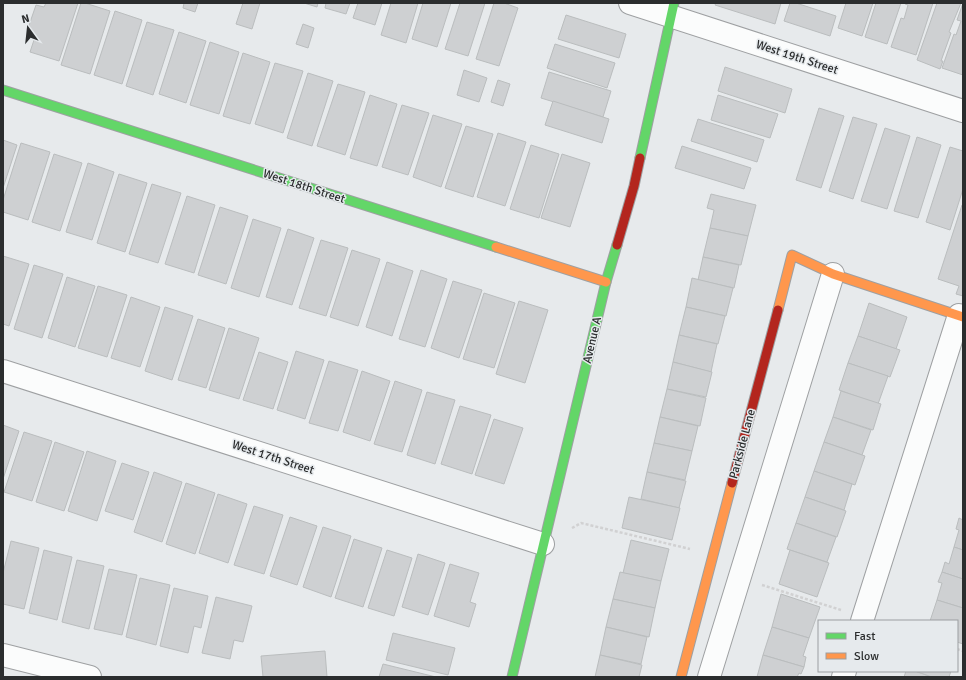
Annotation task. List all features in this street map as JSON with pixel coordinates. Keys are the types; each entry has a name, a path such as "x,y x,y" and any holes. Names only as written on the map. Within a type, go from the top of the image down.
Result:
{"street":[{"name":"West 19th Street","path":"630,3 672,9 963,111"},
{"name":"Avenue A","path":"512,677 606,282 634,186 672,9"},
{"name":"West 18th Street","path":"3,90 606,282"},
{"name":"Parkside Lane","path":"681,677 792,255 834,274 961,316"},
{"path":"709,677 834,274"},
{"path":"862,620 961,316"},
{"name":"West 17th Street","path":"3,371 543,544"},
{"path":"3,655 90,677"}],"building":[{"path":"46,3 78,3 59,61 30,52 35,37 26,34 36,5 44,7"},
{"path":"81,3 110,11 90,74 61,65"},
{"path":"184,3 198,3 195,12 183,8"},
{"path":"243,3 260,3 252,29 236,24"},
{"path":"304,3 318,3 317,7"},
{"path":"326,3 350,3 346,14 325,8"},
{"path":"358,3 382,3 375,25 353,18"},
{"path":"391,3 418,3 406,43 381,35"},
{"path":"423,3 451,3 437,47 412,39"},
{"path":"460,3 485,3 468,56 445,49"},
{"path":"494,3 504,3 518,8 499,66 476,59"},
{"path":"716,3 781,3 775,24 715,5"},
{"path":"790,3 796,3 836,16 830,36 784,21"},
{"path":"846,3 873,3 862,36 838,28"},
{"path":"876,3 901,3 887,44 865,37"},
{"path":"905,3 933,3 916,55 891,47 901,18 904,19 908,5"},
{"path":"937,3 961,3 949,32 951,33 941,61 943,61 940,69 917,60"},
{"path":"963,3 963,75 942,68 954,34 956,35 961,21 957,20"},
{"path":"115,11 142,20 122,84 94,75"},
{"path":"566,15 626,34 619,58 558,39"},
{"path":"147,22 174,30 153,95 126,86"},
{"path":"303,24 314,28 308,48 296,44"},
{"path":"179,32 206,41 186,103 159,94"},
{"path":"210,42 239,52 219,114 190,105"},
{"path":"555,44 615,63 607,88 547,68"},
{"path":"243,53 270,62 250,124 223,116"},
{"path":"275,63 303,71 283,133 255,124"},
{"path":"725,67 792,89 785,113 718,91"},
{"path":"464,70 487,78 479,102 457,95"},
{"path":"549,72 611,91 603,117 541,98"},
{"path":"308,73 333,81 312,146 287,138"},
{"path":"498,80 510,84 503,106 491,102"},
{"path":"338,84 365,92 345,155 317,146"},
{"path":"370,95 397,104 377,166 350,158"},
{"path":"718,95 778,114 770,138 711,120"},
{"path":"553,101 609,119 602,143 545,125"},
{"path":"402,105 429,113 408,175 382,167"},
{"path":"819,108 844,116 821,188 796,180"},
{"path":"433,115 462,124 441,187 413,177"},
{"path":"853,117 877,124 853,199 829,191"},
{"path":"698,119 764,140 757,162 691,141"},
{"path":"466,126 493,134 473,197 445,188"},
{"path":"885,128 910,136 887,209 861,201"},
{"path":"498,133 526,142 505,206 477,197"},
{"path":"917,137 941,145 918,218 894,211"},
{"path":"3,140 17,145 3,188"},
{"path":"21,143 50,152 28,220 3,212 3,200"},
{"path":"531,145 559,154 539,218 510,209"},
{"path":"682,146 751,168 744,189 675,168"},
{"path":"950,147 963,151 963,189 950,230 926,222"},
{"path":"54,154 82,163 60,231 32,222"},
{"path":"562,154 590,163 570,227 541,218"},
{"path":"88,163 114,172 92,240 66,232"},
{"path":"119,174 147,183 125,252 97,243"},
{"path":"152,184 181,193 158,263 129,254"},
{"path":"711,194 756,205 748,236 710,228 714,210 707,208"},
{"path":"187,196 215,205 194,273 165,264"},
{"path":"962,205 963,296 956,294 959,286 938,279"},
{"path":"220,207 248,216 226,284 198,275"},
{"path":"253,219 281,228 259,297 231,288"},
{"path":"710,228 748,236 741,265 703,257"},
{"path":"288,229 314,238 292,305 266,297"},
{"path":"321,240 348,248 326,316 299,308"},
{"path":"352,250 380,259 358,326 330,317"},
{"path":"3,256 29,264 9,326 3,324"},
{"path":"703,257 739,265 734,288 698,280"},
{"path":"387,262 413,271 392,336 366,327"},
{"path":"34,265 63,274 42,338 14,329"},
{"path":"421,270 447,279 425,347 399,339"},
{"path":"67,277 95,286 75,347 48,338"},
{"path":"692,278 733,288 726,316 686,307"},
{"path":"453,281 482,290 459,358 431,348"},
{"path":"98,286 127,295 107,357 78,348"},
{"path":"484,293 515,303 494,368 463,359"},
{"path":"131,297 160,307 140,367 111,358"},
{"path":"519,301 548,310 525,383 496,374"},
{"path":"869,303 907,317 896,349 858,336"},
{"path":"165,307 193,316 172,380 145,371"},
{"path":"686,307 725,316 718,344 679,335"},
{"path":"198,319 225,328 206,388 178,380"},
{"path":"229,328 259,338 239,399 209,390"},
{"path":"679,335 717,344 711,372 673,362"},
{"path":"858,336 900,350 890,377 848,363"},
{"path":"296,351 324,360 305,419 277,410"},
{"path":"259,352 288,362 273,409 243,400"},
{"path":"329,361 358,370 338,431 309,423"},
{"path":"673,362 712,372 706,397 667,389"},
{"path":"848,363 888,376 878,404 839,390"},
{"path":"362,371 390,381 370,441 343,432"},
{"path":"395,381 422,390 402,452 374,444"},
{"path":"667,389 706,398 700,426 660,417"},
{"path":"841,391 881,404 873,430 833,417"},
{"path":"427,392 455,400 435,464 407,455"},
{"path":"460,406 491,415 472,474 441,464"},
{"path":"660,417 698,426 692,451 654,443"},
{"path":"833,417 871,430 862,455 824,442"},
{"path":"494,419 523,428 504,484 475,475"},
{"path":"3,425 19,431 3,479"},
{"path":"24,432 52,441 32,501 4,492"},
{"path":"55,442 84,452 64,511 36,502"},
{"path":"824,442 865,456 855,485 814,471"},
{"path":"654,443 692,451 685,480 647,472"},
{"path":"87,451 116,461 97,521 68,511"},
{"path":"122,463 149,472 133,520 105,511"},
{"path":"814,471 852,484 844,510 805,497"},
{"path":"154,472 182,482 162,542 134,532"},
{"path":"647,472 686,481 679,508 641,499"},
{"path":"186,483 215,493 195,554 166,544"},
{"path":"218,494 247,504 228,563 199,553"},
{"path":"629,497 680,508 672,540 622,528"},
{"path":"805,497 846,511 837,537 796,523"},
{"path":"254,506 283,515 264,574 234,565"},
{"path":"290,517 317,526 297,585 270,576"},
{"path":"959,518 963,520 963,550 954,547 959,530 956,529"},
{"path":"796,523 836,537 827,562 787,549"},
{"path":"323,527 351,536 331,597 303,587"},
{"path":"354,539 382,548 363,607 335,598"},
{"path":"631,540 669,549 661,581 623,573"},
{"path":"11,541 39,548 24,609 3,604 3,573"},
{"path":"954,547 963,550 963,579 942,572 945,562 949,564"},
{"path":"44,550 72,557 57,620 29,613"},
{"path":"387,550 412,558 394,616 368,608"},
{"path":"790,550 829,563 817,597 779,584"},
{"path":"418,554 445,563 428,615 402,607"},
{"path":"77,560 104,566 89,629 62,622"},
{"path":"450,564 479,573 470,602 476,604 469,627 434,616"},
{"path":"109,569 137,575 122,635 94,629"},
{"path":"620,572 661,581 655,608 613,599"},
{"path":"942,572 963,579 963,608 937,600 942,583 938,582"},
{"path":"140,578 170,585 156,645 126,637"},
{"path":"174,588 208,596 201,628 194,626 188,653 160,646"},
{"path":"781,594 820,607 809,638 772,627"},
{"path":"216,597 252,606 243,642 234,640 230,659 202,653"},
{"path":"613,599 655,608 649,637 606,627"},
{"path":"937,600 963,608 963,644 958,642 958,620 930,620"},
{"path":"606,627 647,637 641,664 600,655"},
{"path":"772,627 809,638 803,656 806,657 804,667 763,655"},
{"path":"393,633 455,648 448,675 386,660"},
{"path":"325,651 327,677 263,677 261,656"},
{"path":"600,655 642,665 639,677 595,677"},
{"path":"763,655 804,667 801,674 799,673 797,677 757,677"},
{"path":"383,664 436,677 379,677"},
{"path":"906,672 918,672 932,677 904,677"},
{"path":"918,672 951,672 949,677 932,677"}],"traffic: fast":[{"path":"640,158 674,3"},
{"path":"3,90 496,247"},
{"path":"512,677 606,282 617,245"}],"traffic: slow":[{"path":"496,247 606,282"},
{"path":"778,310 792,255 833,274 963,317"},
{"path":"681,677 732,483"}],"traffic: jam":[{"path":"617,245 634,186 640,158"},
{"path":"732,483 778,310"}]}
